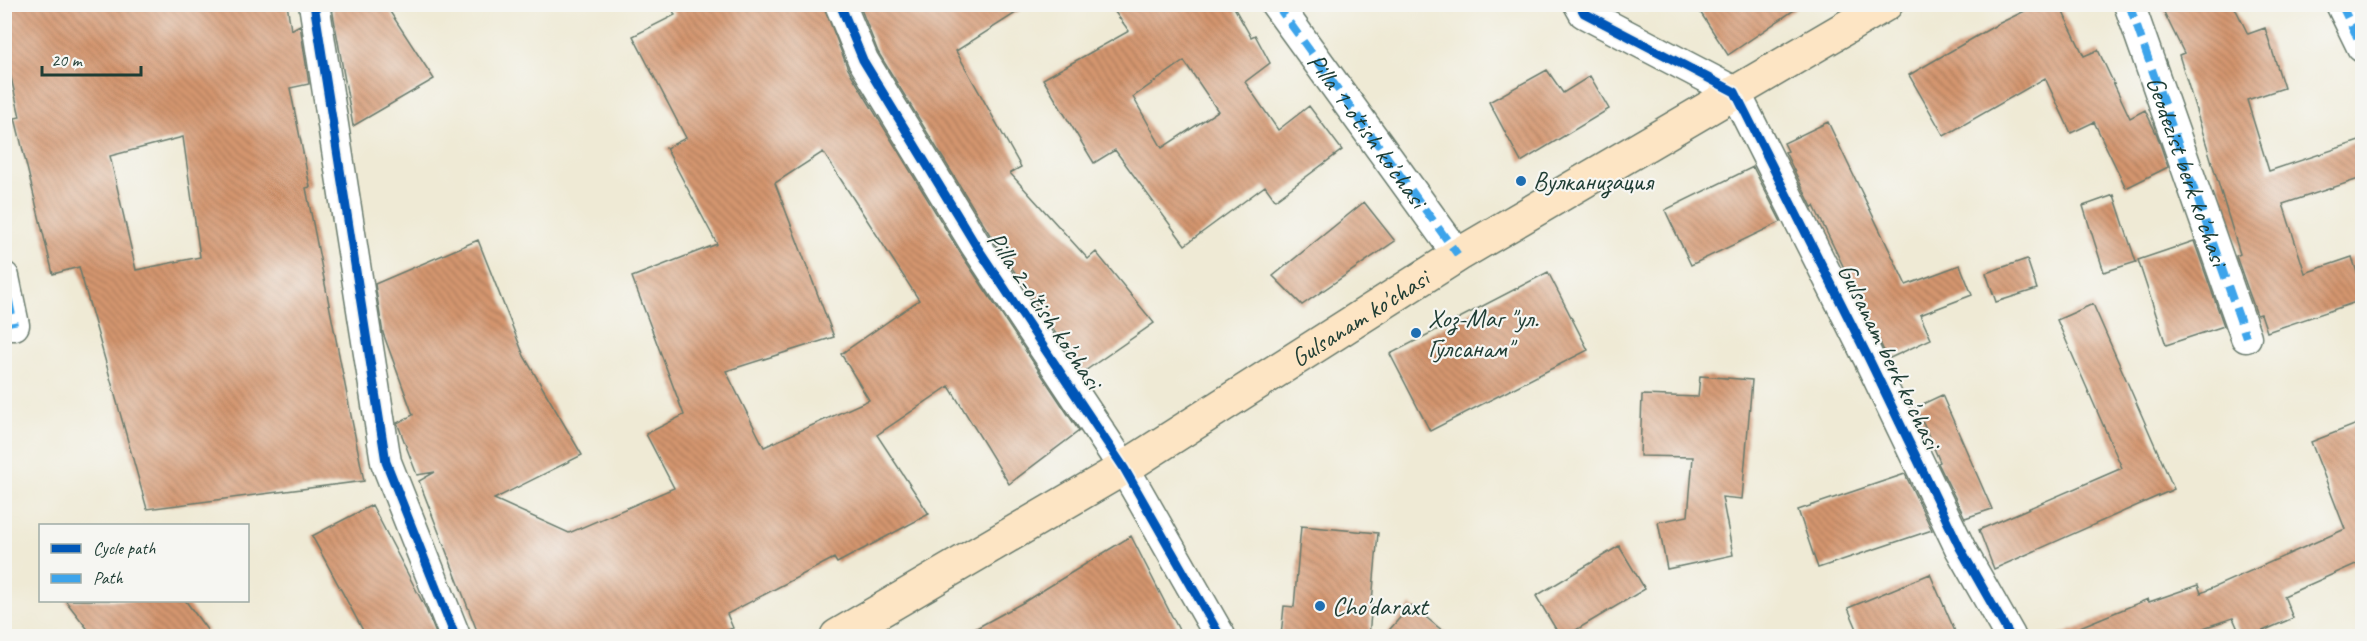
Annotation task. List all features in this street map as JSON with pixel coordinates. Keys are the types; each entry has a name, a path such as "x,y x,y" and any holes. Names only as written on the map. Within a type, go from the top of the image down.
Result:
{"main road":[{"name":"Gulsanam ko'chasi","path":"837,636 1124,468 1458,255 1886,4"}],"street":[{"path":"314,4 386,462 455,636"},
{"name":"Pilla 2-o'tish ko'chasi","path":"840,4 863,60 975,244 1124,468 1220,636"},
{"name":"Pilla 1-o'tish ko'chasi","path":"1276,4 1458,255"},
{"path":"1579,4 1584,13 1735,92"},
{"name":"Geodezist berk ko'chasi","path":"2129,4 2246,337"},
{"path":"2341,4 2362,47"},
{"name":"Gulsanam berk ko'chasi","path":"1735,92 1868,357 1960,548 2010,636"},
{"path":"4,277 14,325"}],"building":[{"path":"4,4 287,4 291,30 300,25 309,84 290,88 310,187 306,188 364,481 147,509 79,267 53,274 15,118 20,117 4,47","holes":["183,137 200,257 136,270 110,156"]},
{"path":"340,4 385,4 434,79 353,126 332,8"},
{"path":"670,4 823,4 848,69 961,254 1079,431 1009,484 949,386 877,435 929,514 837,563 834,558 727,614 733,628 712,636 479,636 419,481 435,472 417,475 397,423 413,415 383,333 375,284 478,240 524,356 582,455 494,499 569,533 674,488 646,434 684,415 632,277 717,244 666,148 686,138 633,36 675,15","holes":["823,152 919,300 841,354 869,400 764,447 726,371 834,337 775,183"]},
{"path":"859,4 1030,4 956,51 1021,167 1010,173 1088,259 1096,252 1154,323 1082,373 990,235 878,52"},
{"path":"1109,4 1232,4 1251,37 1255,35 1270,63 1245,82 1278,130 1309,106 1342,150 1275,200 1265,186 1185,245 1115,150 1094,163 1043,79 1129,31","holes":["1184,61 1218,111 1162,148 1133,97"]},
{"path":"1695,4 1803,4 1728,55"},
{"path":"2039,4 2059,4 2084,56 2098,50 2130,118 2145,110 2168,167 2126,188 2094,122 2071,133 2045,78 1944,136 1909,75 1998,24"},
{"path":"2160,4 2233,4 2248,34 2265,28 2284,88 2247,100 2269,171 2362,140 2362,178 2283,204 2305,273 2352,257 2362,288 2362,300 2267,332 2261,314 2257,315 2236,256 2240,254 2179,55 2184,53"},
{"path":"1547,70 1563,93 1590,76 1609,109 1521,162 1489,102"},
{"path":"1828,122 1906,285 1960,265 1972,295 1920,315 1931,339 1888,359 1814,206 1812,207 1785,152 1788,151 1784,143"},
{"path":"1753,167 1781,222 1691,265 1665,210"},
{"path":"2114,195 2136,262 2104,272 2083,206"},
{"path":"1364,202 1395,241 1302,305 1273,276"},
{"path":"2194,241 2224,326 2166,345 2138,260"},
{"path":"2027,259 2037,289 1996,302 1986,273"},
{"path":"1548,272 1588,350 1430,431 1390,354"},
{"path":"2093,304 2174,489 1994,569 1979,530 2122,468 2057,320"},
{"path":"1700,376 1752,380 1742,499 1722,497 1733,555 1667,569 1658,522 1688,516 1693,457 1640,456 1642,395 1698,397"},
{"path":"1942,395 1992,509 1965,518 1938,463 1940,462 1916,407"},
{"path":"2362,422 2362,568 2360,569 2358,563 2284,596 2293,618 2251,636 2241,636 2233,618 2180,636 2058,636 2148,599 2149,602 2198,585 2201,593 2345,529 2311,442"},
{"path":"1905,474 1932,530 1818,568 1798,510"},
{"path":"372,505 425,607 437,636 366,636 312,536"},
{"path":"1301,526 1378,533 1369,636 1281,636 1284,606 1294,607"},
{"path":"1131,536 1182,636 962,636 1024,602"},
{"path":"1619,546 1645,589 1566,636 1560,636 1536,596"},
{"path":"1930,574 1957,636 1860,636 1848,608"},
{"path":"67,602 186,602 208,631 185,636 93,636"},
{"path":"1411,605 1449,636 1384,636"}],"marked path":[{"path":"1276,4 1458,255"},
{"path":"2129,4 2246,337"},
{"path":"2341,4 2362,47"},
{"path":"4,277 14,325"}],"cycle path":[{"path":"314,4 386,462 455,636"},
{"path":"840,4 863,60 975,244 1124,468 1220,636"},
{"path":"1579,4 1584,13 1735,92 1868,357 1960,548 2010,636"}],"place":[{"name":"Вулканизация","path":"1521,181"},
{"name":"Хоз-Маг \"ул. Гулсанам\"","path":"1416,333"},
{"name":"Cho'daraxt","path":"1320,606"}]}
